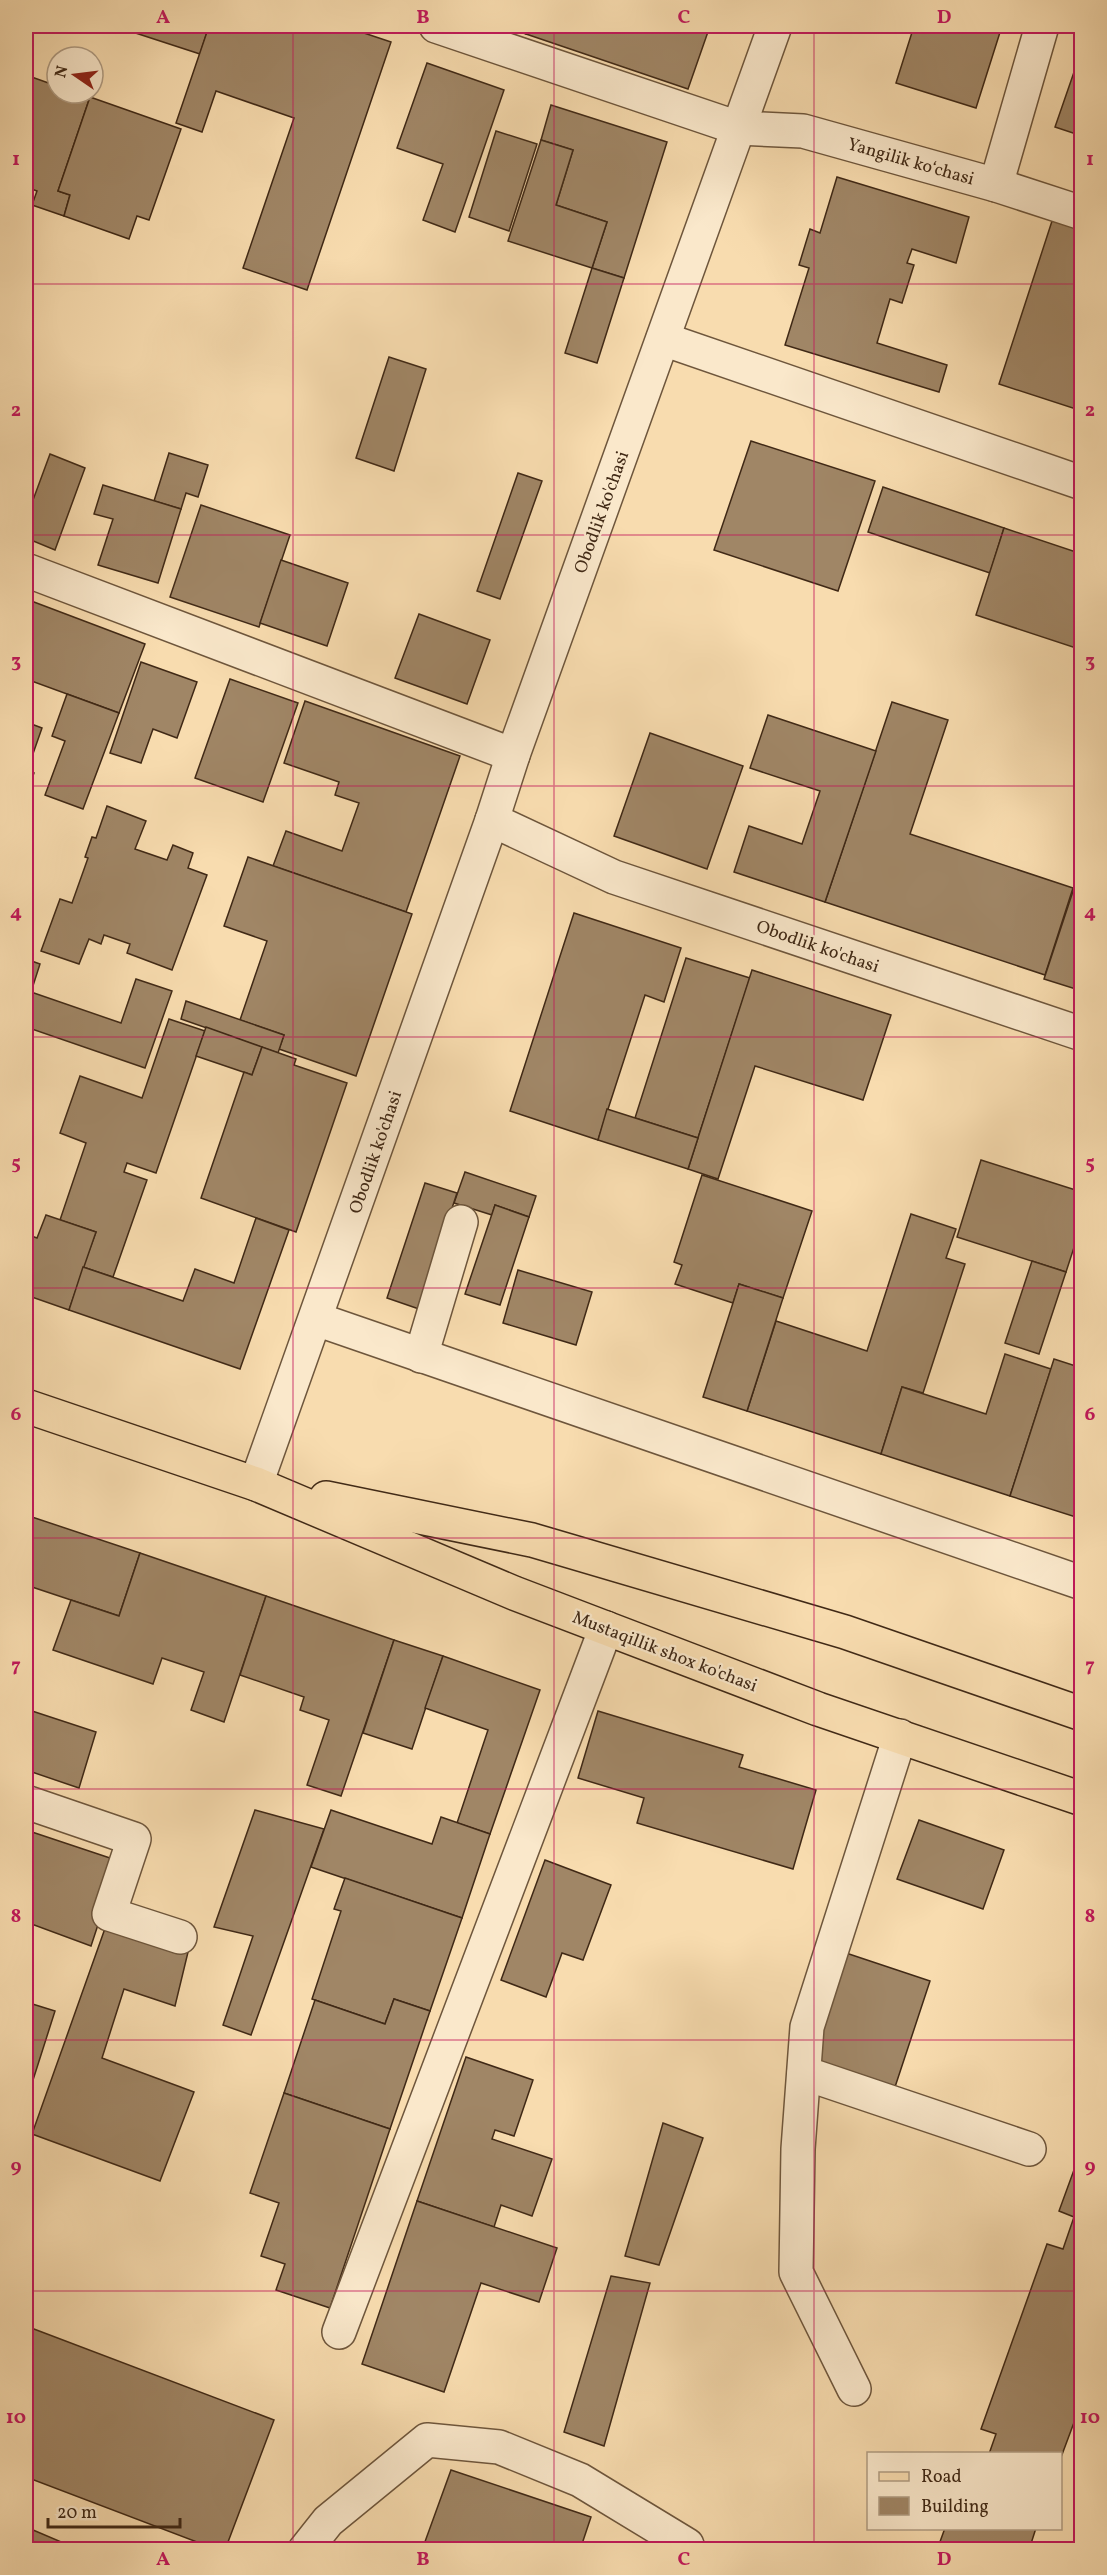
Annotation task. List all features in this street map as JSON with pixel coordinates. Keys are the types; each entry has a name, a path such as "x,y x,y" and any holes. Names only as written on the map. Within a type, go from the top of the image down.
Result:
{"main road":[{"name":"Mustaqillik shox ko'chasi","path":"26,1406 256,1484 514,1593 818,1709 1082,1798"},
{"name":"Mustaqillik shox ko'chasi","path":"256,1484 532,1540 845,1632 1082,1714"}],"street":[{"name":"Yangilik koʻchasi","path":"436,26 738,128 803,131 996,185 1082,213"},
{"name":"Obodlik ko'chasi","path":"256,1484 492,820 513,755 775,26"},
{"path":"996,185 1042,26"},
{"path":"663,339 1082,483"},
{"path":"26,570 513,755"},
{"name":"Obodlik ko'chasi","path":"492,820 614,877 1082,1034"},
{"path":"421,1356 461,1222"},
{"path":"316,1319 1082,1583"},
{"path":"339,2332 606,1628"},
{"path":"854,2389 796,2272 798,2149 807,2027 900,1737"},
{"path":"26,1802 134,1839 109,1914 180,1937"},
{"path":"804,2073 1029,2149"},
{"path":"304,2550 328,2521 427,2440 499,2447 509,2451 580,2480 687,2546"}],"building":[{"path":"114,26 209,26 200,54"},
{"path":"209,26 343,26 391,42 307,290 243,268 294,118 216,91 202,132 176,123"},
{"path":"502,26 529,26 526,34"},
{"path":"529,26 710,26 688,89 526,34"},
{"path":"914,26 1002,26 976,108 896,83"},
{"path":"1082,49 1082,136 1055,127"},
{"path":"427,63 504,90 455,232 423,220 443,164 397,148"},
{"path":"26,75 45,82 45,105 87,105 58,191 70,195 64,216 32,205 37,191 26,187"},
{"path":"105,102 181,129 149,220 137,216 129,239 64,216 70,195 58,191 87,105 105,105"},
{"path":"551,105 667,142 624,278 592,268 607,222 556,205 573,150 541,140"},
{"path":"496,131 537,144 509,231 469,217"},
{"path":"541,140 573,150 556,205 607,222 592,268 508,241"},
{"path":"837,177 969,217 956,263 912,249 907,263 914,265 902,303 890,299 877,343 947,365 939,392 785,345 809,268 799,265 810,229 820,233"},
{"path":"1053,218 1082,228 1082,411 999,384"},
{"path":"592,268 624,278 597,363 565,353"},
{"path":"389,357 426,369 394,471 356,458"},
{"path":"751,441 875,481 838,591 714,550"},
{"path":"169,453 208,465 198,497 186,493 181,509 154,501"},
{"path":"50,454 85,468 55,550 26,538 26,519"},
{"path":"518,473 542,481 500,599 477,591"},
{"path":"103,485 181,509 158,583 98,565 113,519 94,514"},
{"path":"883,487 1004,528 990,573 868,532"},
{"path":"201,505 290,535 259,627 170,597"},
{"path":"1004,528 1082,554 1082,650 976,615"},
{"path":"281,560 348,583 327,646 260,623"},
{"path":"26,599 145,644 119,713 26,679"},
{"path":"419,614 490,640 467,704 395,678"},
{"path":"141,662 197,682 177,738 153,729 141,763 110,753"},
{"path":"230,679 298,703 263,802 195,778"},
{"path":"67,694 119,713 83,809 45,795 65,741 52,736"},
{"path":"305,701 460,756 406,912 273,866 286,831 342,851 359,803 335,795 339,782 284,763"},
{"path":"892,702 948,720 910,834 1073,888 1045,975 825,902"},
{"path":"768,715 876,751 825,902 734,872 749,826 802,844 820,791 750,768"},
{"path":"26,722 42,728 28,768 26,767"},
{"path":"650,733 743,766 707,869 614,836"},
{"path":"26,770 34,773 26,795"},
{"path":"107,806 146,821 135,849 167,860 173,845 193,853 188,868 207,875 172,970 127,953 130,944 104,935 101,944 89,939 79,964 41,951 60,899 72,903 88,858 85,857 92,837 96,838"},
{"path":"248,857 412,914 356,1076 279,1049 284,1035 240,1020 267,941 224,926"},
{"path":"1082,864 1082,991 1044,979"},
{"path":"574,913 681,948 664,1002 645,995 598,1140 510,1111"},
{"path":"686,958 750,978 698,1138 635,1118"},
{"path":"26,959 40,964 31,992 121,1023 136,979 172,991 145,1068 26,1027"},
{"path":"752,970 891,1015 863,1100 755,1066 718,1179 688,1169"},
{"path":"186,1001 284,1035 278,1053 181,1019"},
{"path":"169,1019 205,1031 156,1173 127,1163 124,1172 147,1180 113,1277 83,1267 96,1232 60,1220 86,1143 60,1133 80,1076 142,1098"},
{"path":"206,1027 262,1047 252,1075 196,1056"},
{"path":"262,1047 296,1059 294,1065 347,1083 296,1232 201,1198 244,1072 252,1075"},
{"path":"607,1109 698,1138 688,1169 598,1140"},
{"path":"981,1160 1082,1192 1082,1223 1066,1272 957,1237"},
{"path":"465,1172 536,1196 529,1217 495,1205 492,1215 454,1203"},
{"path":"702,1175 812,1211 783,1298 739,1284 733,1303 675,1284 682,1265 674,1262"},
{"path":"425,1183 457,1193 419,1309 387,1298"},
{"path":"495,1205 529,1217 500,1305 465,1294"},
{"path":"911,1214 956,1229 946,1258 965,1264 923,1393 902,1387 881,1454 747,1411 776,1321 867,1351"},
{"path":"46,1215 96,1232 69,1310 26,1295 26,1234 37,1238"},
{"path":"256,1218 289,1230 240,1369 69,1310 83,1267 183,1301 195,1269 234,1283"},
{"path":"1032,1261 1066,1272 1039,1354 1005,1343"},
{"path":"518,1270 592,1292 576,1345 503,1323"},
{"path":"739,1284 783,1298 747,1411 703,1397"},
{"path":"1005,1354 1051,1369 1010,1496 881,1454 902,1387 986,1414"},
{"path":"1054,1359 1082,1368 1082,1386 1077,1399 1082,1400 1082,1519 1010,1496"},
{"path":"26,1515 140,1553 119,1616 32,1587 26,1606"},
{"path":"140,1553 266,1596 224,1722 191,1710 204,1672 162,1658 153,1684 53,1650 71,1600 119,1616"},
{"path":"266,1596 394,1640 341,1796 307,1785 329,1720 300,1710 304,1697 240,1675"},
{"path":"394,1640 443,1656 412,1749 363,1733"},
{"path":"443,1656 540,1690 490,1834 457,1823 488,1730 425,1708"},
{"path":"26,1709 96,1732 79,1788 26,1770"},
{"path":"598,1711 743,1755 739,1767 816,1790 793,1869 637,1823 644,1798 578,1778"},
{"path":"255,1810 324,1829 251,2035 223,2025 253,1936 214,1927"},
{"path":"331,1810 432,1844 441,1817 490,1834 462,1918 311,1867"},
{"path":"919,1820 1004,1850 983,1909 897,1879"},
{"path":"26,1830 119,1861 91,1946 26,1922"},
{"path":"545,1860 611,1885 583,1960 562,1953 546,1997 501,1980"},
{"path":"345,1878 462,1918 430,2011 394,1999 385,2024 312,1999 341,1911 334,1909"},
{"path":"108,1920 189,1948 175,2006 124,1989 102,2058 194,2092 160,2181 32,2134"},
{"path":"843,1952 930,1981 895,2087 809,2058"},
{"path":"394,1999 430,2011 390,2129 284,2093 315,2000 385,2024"},
{"path":"26,2002 55,2011 26,2102"},
{"path":"466,2057 533,2080 514,2136 495,2130 492,2139 552,2159 532,2216 501,2205 494,2227 417,2201"},
{"path":"284,2093 390,2129 330,2308 276,2290 285,2264 261,2256 279,2203 250,2193"},
{"path":"663,2123 703,2138 659,2265 625,2256"},
{"path":"1082,2148 1082,2401 1062,2455 1062,2452 990,2452 996,2434 981,2429 1047,2244 1063,2249 1074,2217 1059,2211"},
{"path":"417,2201 557,2248 539,2302 481,2283 444,2392 362,2364"},
{"path":"611,2276 650,2283 604,2446 564,2432"},
{"path":"26,2326 274,2420 225,2550 218,2550 26,2477"},
{"path":"451,2470 591,2517 580,2550 422,2550"},
{"path":"26,2527 80,2550 26,2550"},
{"path":"944,2530 1035,2530 1029,2550 937,2550"}]}
